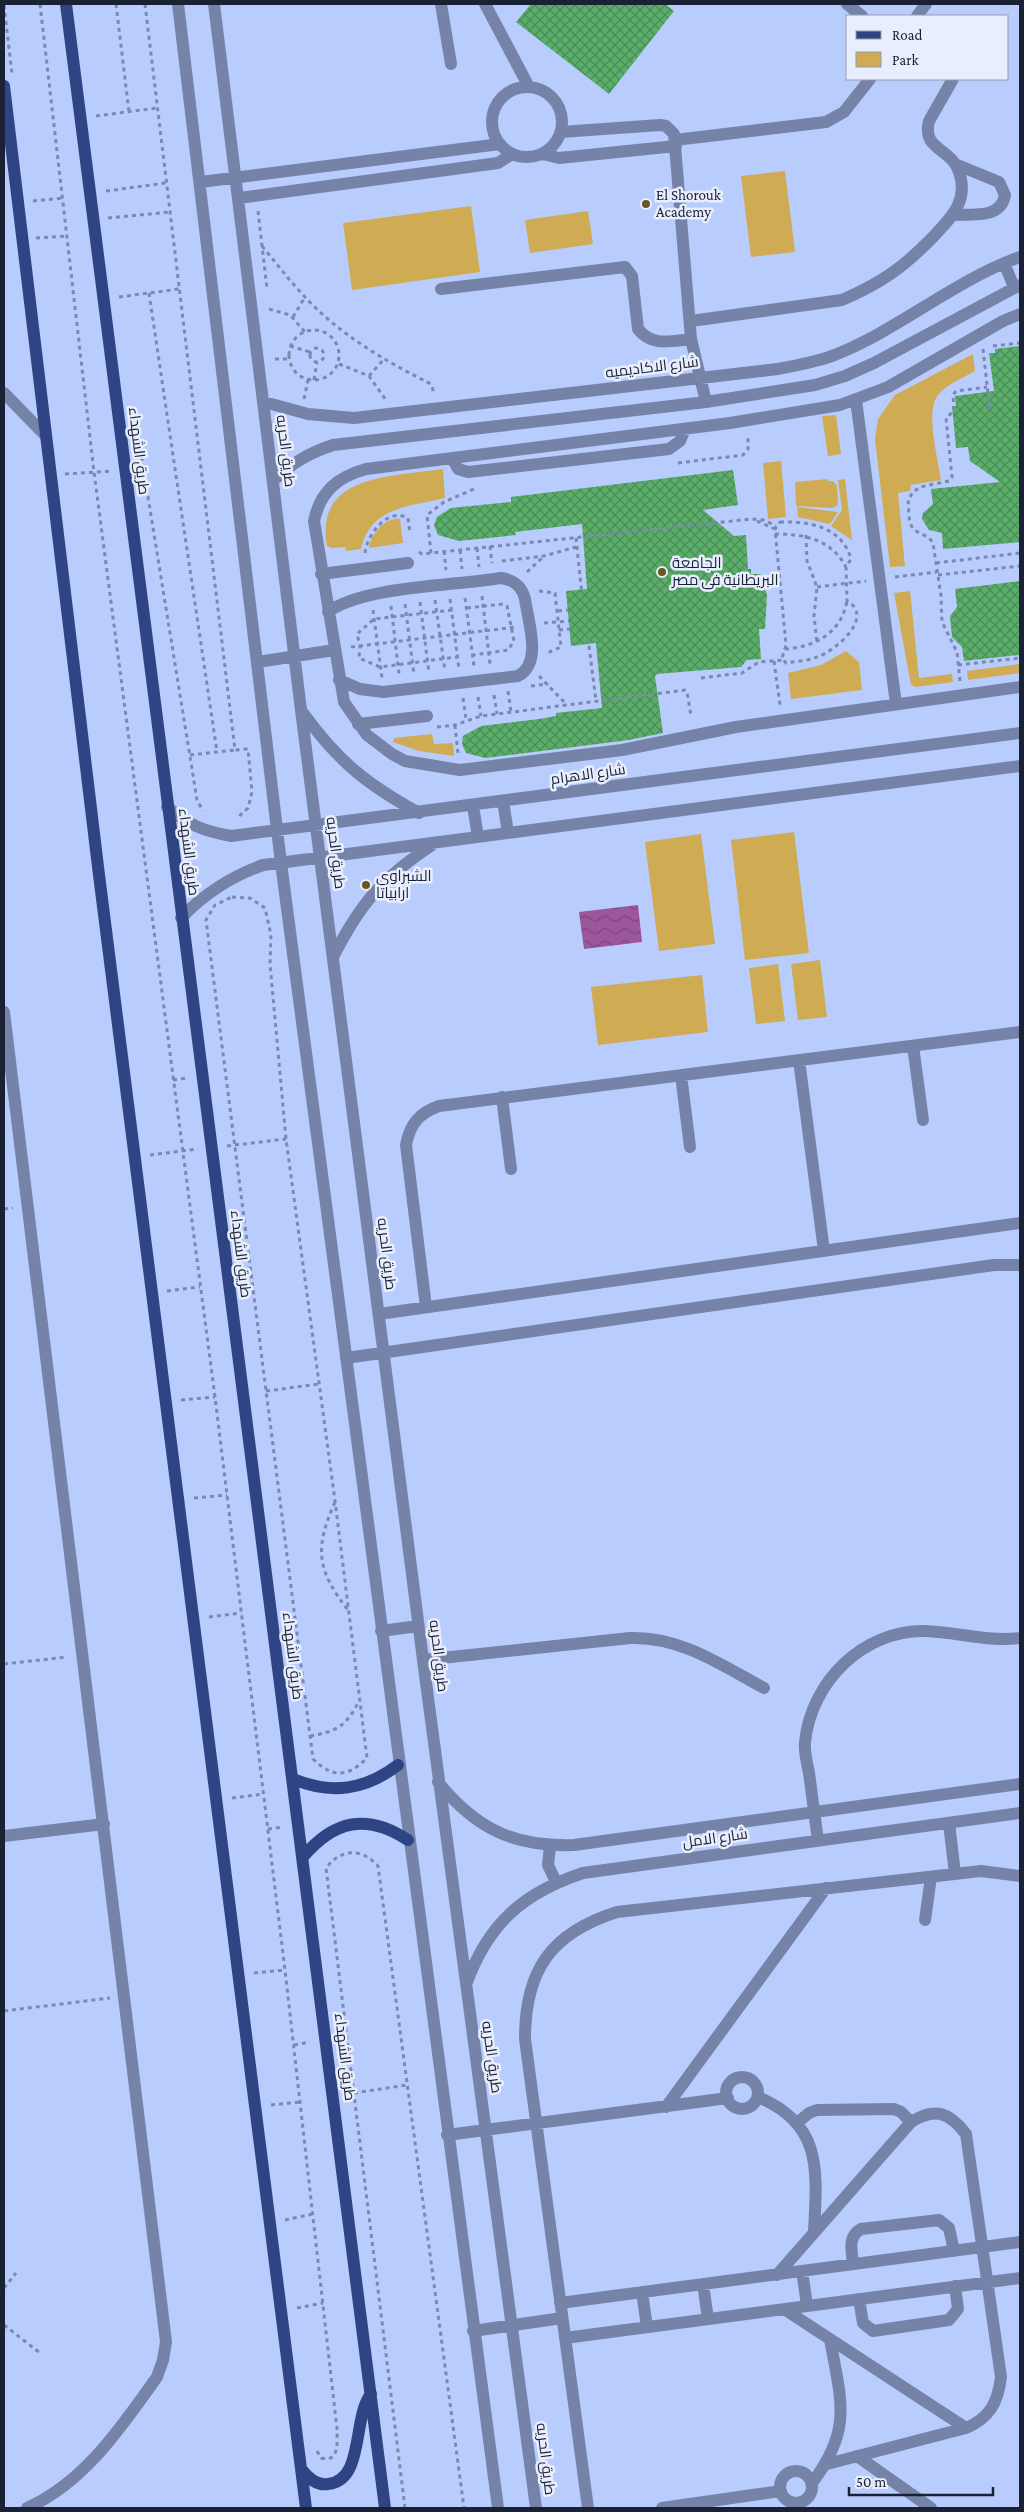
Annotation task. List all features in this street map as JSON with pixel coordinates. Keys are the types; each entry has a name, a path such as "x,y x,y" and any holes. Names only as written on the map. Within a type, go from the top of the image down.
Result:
{"main road":[{"name":"طريق الشهداء","path":"66,4 385,2508"},
{"path":"4,86 100,885 306,2508"},
{"path":"293,1778 310,1786 348,1789 366,1784 383,1776 398,1765"},
{"path":"303,1857 316,1841 332,1830 352,1824 372,1824 391,1829 408,1840"},
{"path":"302,2470 307,2478 325,2485 344,2478 353,2461 362,2411 371,2394"}],"street":[{"path":"178,4 201,182 281,863 398,1765 498,2508"},
{"name":"طريق الحريه","path":"214,4 301,710 438,1782 536,2508"},
{"path":"441,4 451,64"},
{"path":"485,4 529,87"},
{"path":"847,4 861,15"},
{"path":"917,15 926,4"},
{"path":"543,154 556,142 561,132 562,115 554,99 539,89 529,87 510,91 496,106 492,125 500,144 512,154 522,157 543,154 559,158 675,140 826,122 844,112 869,80"},
{"path":"952,80 927,128 930,142 956,164 998,182 1005,195 1004,202 994,212 954,215"},
{"path":"561,132 660,125 666,126 675,140 691,339 706,402"},
{"path":"201,182 500,144"},
{"path":"239,198 498,163 512,154"},
{"path":"691,321 821,304 849,296 886,278 906,264 954,215 960,203 962,190 956,164"},
{"name":"شارع الاكاديميه","path":"264,402 300,412 331,417 354,418 808,364 837,354 1004,262 1020,257"},
{"path":"274,480 291,464 311,453 333,445 706,402 784,391 845,376 874,363 1017,286 1004,262"},
{"path":"441,289 625,267 632,276 638,329 643,335 657,342 691,339"},
{"path":"1020,314 1003,321 888,387 856,400 820,409 684,429 354,472 334,484 321,499 314,521 321,574 344,702 358,724 379,745 405,761 460,770 622,750 692,735 782,720 1020,687"},
{"path":"4,393 46,436"},
{"path":"856,400 896,704"},
{"path":"452,458 458,468 468,472 669,449 680,441 684,429"},
{"path":"321,574 408,563"},
{"path":"328,612 359,598 500,578 515,583 523,592 529,625 532,655 529,668 518,676 416,690 372,692 339,680"},
{"path":"258,662 334,650"},
{"path":"301,710 324,742 352,770 383,793 419,812"},
{"path":"358,724 427,716"},
{"name":"شارع الاهرام","path":"167,807 185,822 207,832 231,836 473,806 1020,733"},
{"path":"181,918 198,900 218,885 263,865 1020,766"},
{"path":"503,801 508,833"},
{"path":"473,806 478,837"},
{"path":"333,958 350,923 374,891 403,864 436,843"},
{"path":"4,1012 166,2342 163,2360 157,2377 87,2467 66,2486 28,2508"},
{"path":"426,1308 406,1145 408,1132 415,1120 426,1111 439,1106 1020,1032"},
{"path":"913,1046 923,1120"},
{"path":"799,1060 824,1251"},
{"path":"681,1075 690,1148"},
{"path":"502,1098 510,1168"},
{"path":"379,1314 1020,1223"},
{"path":"346,1358 994,1265 1020,1265"},
{"path":"381,1630 418,1626"},
{"path":"818,1841 805,1744 810,1714 823,1687 842,1664 867,1646 894,1635 924,1631 984,1639 1020,1638"},
{"path":"423,1660 630,1638 654,1638 690,1648 764,1688"},
{"name":"شارع الامل","path":"438,1782 455,1803 475,1820 499,1833 524,1842 550,1846 574,1845 1020,1784"},
{"name":"شارع الامل","path":"466,1985 476,1959 490,1934 509,1913 531,1895 556,1882 583,1873 1020,1813"},
{"path":"949,1823 955,1874"},
{"path":"4,1836 104,1824"},
{"path":"550,1846 548,1865 556,1882"},
{"path":"588,2508 525,2039 525,2011 532,1983 546,1957 566,1936 590,1921 617,1912 981,1871 1020,1876"},
{"path":"926,1920 931,1877"},
{"path":"666,2106 826,1888"},
{"path":"745,2077 756,2085 758,2097 751,2106 740,2108 731,2103 728,2098 728,2086 739,2078 745,2077"},
{"path":"758,2097 772,2103 797,2123 807,2138 814,2156 817,2175 814,2231"},
{"path":"447,2135 728,2098"},
{"path":"797,2123 817,2110 894,2109 901,2112 911,2122"},
{"path":"777,2274 911,2122 922,2115 934,2113 946,2115 957,2122 966,2134 1001,2377 996,2403 989,2414 978,2423 966,2428 827,2464"},
{"path":"853,2264 851,2241 853,2236 861,2229 939,2220 949,2228 954,2251"},
{"path":"560,2303 1020,2242"},
{"path":"802,2271 807,2305"},
{"path":"565,2338 1020,2278"},
{"path":"703,2284 708,2319"},
{"path":"859,2298 863,2323 873,2331 949,2320 958,2309 955,2286"},
{"path":"642,2292 646,2327"},
{"path":"784,2309 966,2428"},
{"path":"473,2331 562,2318"},
{"path":"812,2483 804,2474 792,2472 783,2479 781,2491 788,2501 800,2503 810,2495 812,2483 827,2464 839,2434 842,2418 830,2339"},
{"path":"857,2456 930,2508"},
{"path":"662,2508 716,2505 781,2491"}],"path":[{"path":"40,4 64,198 94,472 227,1495 285,1970 337,2429 337,2452 333,2458 327,2460 321,2458 317,2453 315,2443"},
{"path":"116,4 129,112"},
{"path":"145,4 235,750"},
{"path":"95,107 97,126"},
{"path":"96,116 157,108"},
{"path":"104,182 106,200"},
{"path":"105,191 166,184"},
{"path":"28,202 64,198"},
{"path":"107,209 110,228"},
{"path":"108,218 170,212"},
{"path":"32,238 68,236"},
{"path":"262,246 305,297 352,339 384,359 431,384 440,408"},
{"path":"117,287 119,305"},
{"path":"118,297 179,289"},
{"path":"149,293 217,752"},
{"path":"293,317 305,297"},
{"path":"270,309 284,312 293,317 305,332"},
{"path":"319,330 334,339 338,347 339,364 327,377 314,380 301,377 294,371 289,359 290,346 295,338 305,332 319,330"},
{"path":"982,348 1020,343"},
{"path":"290,346 310,352 317,348 321,349 323,357 317,362 314,380"},
{"path":"310,352 312,360 317,362"},
{"path":"984,358 990,410"},
{"path":"275,359 289,359"},
{"path":"369,376 384,359"},
{"path":"339,364 369,376 395,413"},
{"path":"962,695 954,646 942,622 936,563 930,538 916,531 911,524 908,500 916,489 949,481 952,477 946,418 954,411 954,393 956,390 987,387"},
{"path":"139,436 197,800 205,814"},
{"path":"63,482 62,474 125,470"},
{"path":"431,552 426,518 444,502"},
{"path":"364,556 366,544 374,530 391,518 407,517 410,534"},
{"path":"422,554 752,520 775,527"},
{"path":"783,660 785,649 775,527 780,522 802,522 834,533 849,551 851,559 846,567"},
{"path":"775,534 806,536 818,540 841,558 846,567 848,601 846,610 835,629 817,643 803,648 785,649"},
{"path":"806,536 807,561 817,587 814,616 817,643"},
{"path":"576,538 582,595"},
{"path":"460,550 481,716"},
{"path":"444,551 466,719"},
{"path":"936,563 1020,553"},
{"path":"515,583 544,556"},
{"path":"890,578 1020,566"},
{"path":"480,581 497,714"},
{"path":"817,587 846,583"},
{"path":"434,587 446,686"},
{"path":"418,589 431,688"},
{"path":"403,591 416,690"},
{"path":"540,591 555,593 558,611 561,647 546,654"},
{"path":"389,593 401,691"},
{"path":"701,678 742,673 759,662 783,660 786,663 817,657 842,641 856,624 856,610 848,601"},
{"path":"467,608 507,606 514,641 511,648 473,655"},
{"path":"452,610 374,619 357,634 360,646 359,658 380,667 457,657"},
{"path":"558,611 568,610"},
{"path":"373,611 381,672"},
{"path":"360,646 569,621"},
{"path":"559,630 570,629"},
{"path":"588,638 596,701"},
{"path":"958,665 1020,658"},
{"path":"774,661 782,720"},
{"path":"548,684 566,705"},
{"path":"435,727 455,725 466,719 481,716 685,690 691,716"},
{"path":"455,725 460,770"},
{"path":"190,755 248,749 252,792 248,808 236,819 228,821"},
{"path":"232,897 250,898 265,908 270,935 270,964 286,1139 318,1384 361,1698 367,1758 356,1770 340,1774 324,1770 313,1759 206,920 215,905 232,897"},
{"path":"148,1145 150,1164"},
{"path":"165,1281 168,1301"},
{"path":"166,1291 200,1287"},
{"path":"266,1391 318,1384"},
{"path":"179,1390 182,1409"},
{"path":"181,1400 214,1397"},
{"path":"192,1488 194,1508"},
{"path":"193,1498 227,1495"},
{"path":"335,1501 323,1528 321,1558 330,1587 349,1611"},
{"path":"207,1607 210,1626"},
{"path":"208,1617 241,1613"},
{"path":"4,1664 83,1656"},
{"path":"310,1736 333,1732 351,1718 361,1698"},
{"path":"230,1788 233,1808"},
{"path":"232,1798 263,1794"},
{"path":"405,2508 326,1868 341,1854 352,1852 367,1856 378,1866 464,2508"},
{"path":"253,1964 255,1983"},
{"path":"254,1973 285,1970"},
{"path":"4,2011 125,1996"},
{"path":"354,2093 408,2085"},
{"path":"270,2096 272,2115"},
{"path":"271,2105 300,2102"},
{"path":"284,2210 287,2230"},
{"path":"286,2220 313,2214"},
{"path":"4,2288 16,2273"},
{"path":"296,2298 298,2318"},
{"path":"297,2308 323,2303"},
{"path":"4,2325 40,2353"}],"green space":[{"path":"785,171 795,252 751,257 741,176"},
{"path":"471,206 480,272 352,290 343,223"},
{"path":"588,211 593,244 530,253 525,220"},
{"path":"973,354 975,371 946,388 938,395 934,403 932,424 941,480 911,485 910,491 898,493 905,566 890,567 875,439 878,419 895,395"},
{"path":"836,415 841,454 828,456 822,416"},
{"path":"781,461 786,517 768,519 763,463"},
{"path":"443,469 445,498 405,507 382,516 373,524 366,535 361,549 346,551 345,547 332,548 327,546 326,522 333,504 345,492 362,483 381,478"},
{"path":"828,479 828,481 833,481 837,486 838,505 833,508 796,506 795,482"},
{"path":"845,479 852,540 831,526 842,510 838,480"},
{"path":"797,507 838,512 830,524 798,517"},
{"path":"394,519 400,519 403,543 369,548 376,532 384,524"},
{"path":"910,591 919,678 952,674 953,682 916,687 911,685 894,593"},
{"path":"846,651 859,662 862,690 791,699 788,673 821,665"},
{"path":"1020,664 1020,673 968,680 967,671"},
{"path":"432,734 434,744 453,743 454,756 419,751 393,742 394,738"},
{"path":"794,832 809,953 745,960 731,840"},
{"path":"701,834 715,944 659,951 645,842"},
{"path":"820,960 827,1017 798,1020 791,964"},
{"path":"778,964 785,1021 756,1024 749,968"},
{"path":"702,975 708,1032 598,1045 591,987"}],"water":[{"path":"638,905 642,942 584,949 579,912"}],"building":[{"path":"531,4 665,4 674,11 609,94 516,22"},
{"path":"1020,346 1020,542 943,549 942,533 929,530 922,519 923,513 933,504 931,489 1000,482 970,461 968,447 956,448 952,406 956,406 955,396 994,391 989,353 995,353 995,349"},
{"path":"733,470 738,505 703,510 734,536 746,535 748,569 751,569 751,574 760,574 767,595 765,629 759,629 761,659 747,660 741,667 657,674 655,676 663,733 629,740 485,758 466,753 462,744 463,736 481,726 539,719 556,716 556,713 602,708 596,643 571,646 566,591 587,589 582,524 515,532 516,535 459,541 438,535 434,525 437,517 451,508 511,502 511,497"},
{"path":"1020,581 1019,655 964,661 962,647 952,637 950,616 957,607 955,589"}],"place":[{"name":"El Shorouk Academy","path":"646,204"},
{"name":"الجامعة البريطانية فى مصر","path":"662,572"},
{"name":"الشبراوى ارابياتا","path":"366,885"}]}
